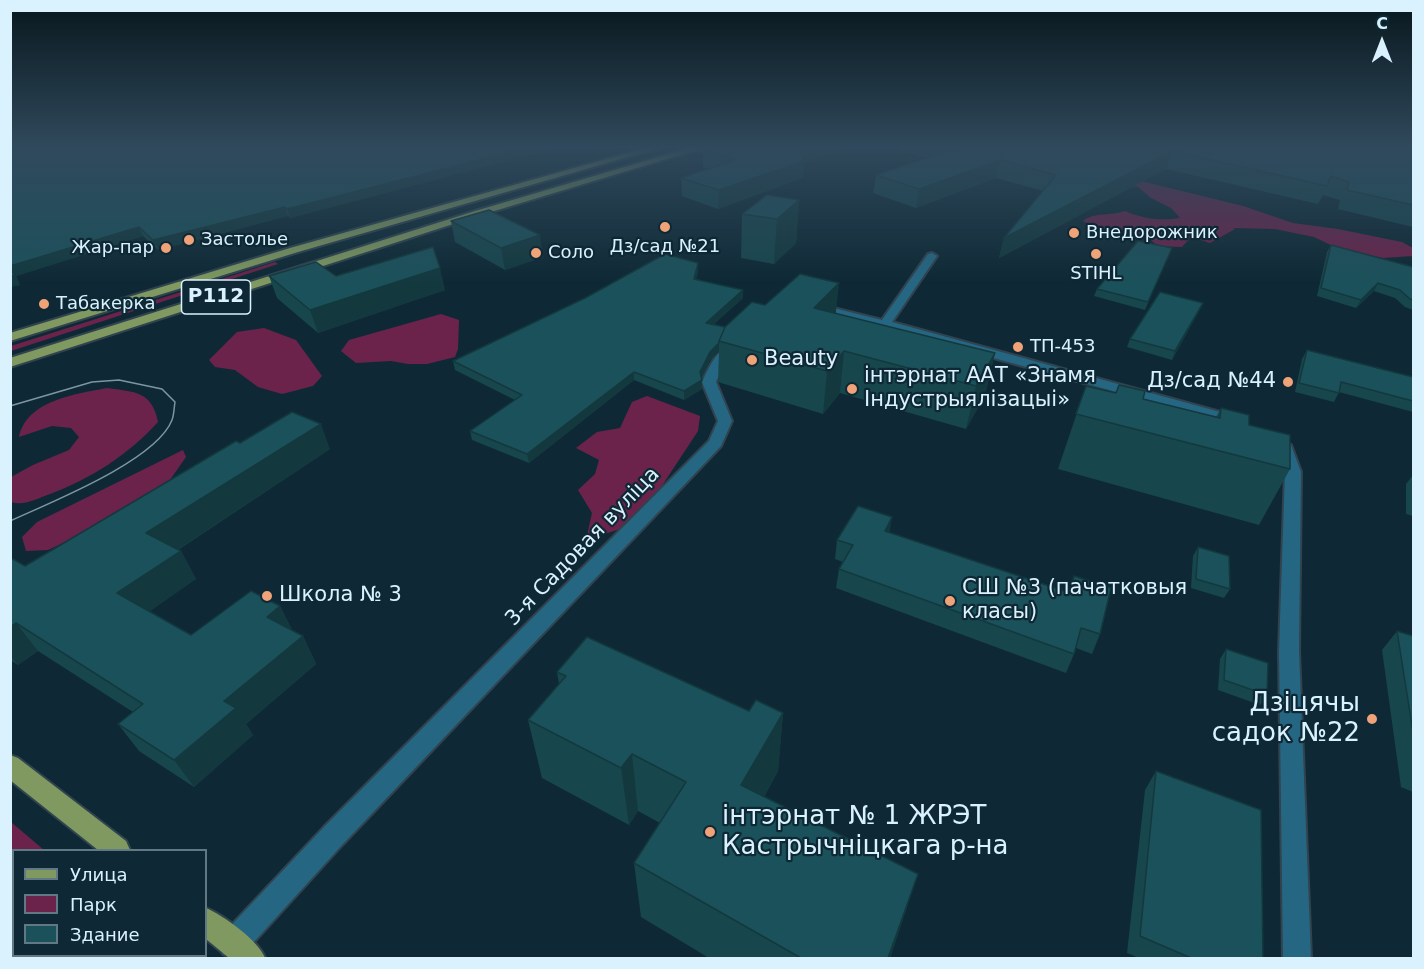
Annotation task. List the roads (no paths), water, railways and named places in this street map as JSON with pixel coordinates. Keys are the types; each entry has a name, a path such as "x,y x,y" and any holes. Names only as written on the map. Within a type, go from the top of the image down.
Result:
{"main road":[{"name":"Р112","path":"10,336 294,250 495,193"},
{"name":"Р112","path":"10,363 312,265 545,193"},
{"path":"294,250 312,265"},
{"path":"10,765 116,849"},
{"path":"207,923 242,951"}],"street":[{"path":"885,324 932,256"},
{"path":"801,305 885,324 1221,415 1251,426"},
{"name":"3-я Садовая вуліца","path":"242,951 333,836 716,443 725,421 709,382 717,364 750,332"},
{"path":"1269,436 1285,447 1293,472 1289,651 1297,958"}],"tram line":[{"path":"10,406 92,382 119,380 162,389 175,402 172,420 162,435 145,451 100,479 10,521"}],"place":[{"name":"Дз/сад №21","path":"665,227"},
{"name":"Внедорожник","path":"1074,233"},
{"name":"Застолье","path":"189,240"},
{"name":"Жар-пар","path":"166,248"},
{"name":"Соло","path":"536,253"},
{"name":"STIHL","path":"1096,254"},
{"name":"Табакерка","path":"44,304"},
{"name":"ТП-453","path":"1018,347"},
{"name":"Beauty","path":"752,360"},
{"name":"Дз/сад №44","path":"1288,382"},
{"name":"інтэрнат ААТ «Знамя Індустрыялізацыі»","path":"852,389"},
{"name":"Школа № 3","path":"267,596"},
{"name":"СШ №3 (пачатковыя класы)","path":"950,601"},
{"name":"Дзіцячы садок №22","path":"1372,719"},
{"name":"інтэрнат № 1 ЖРЭТ Кастрычніцкага р-на","path":"710,832"}]}
